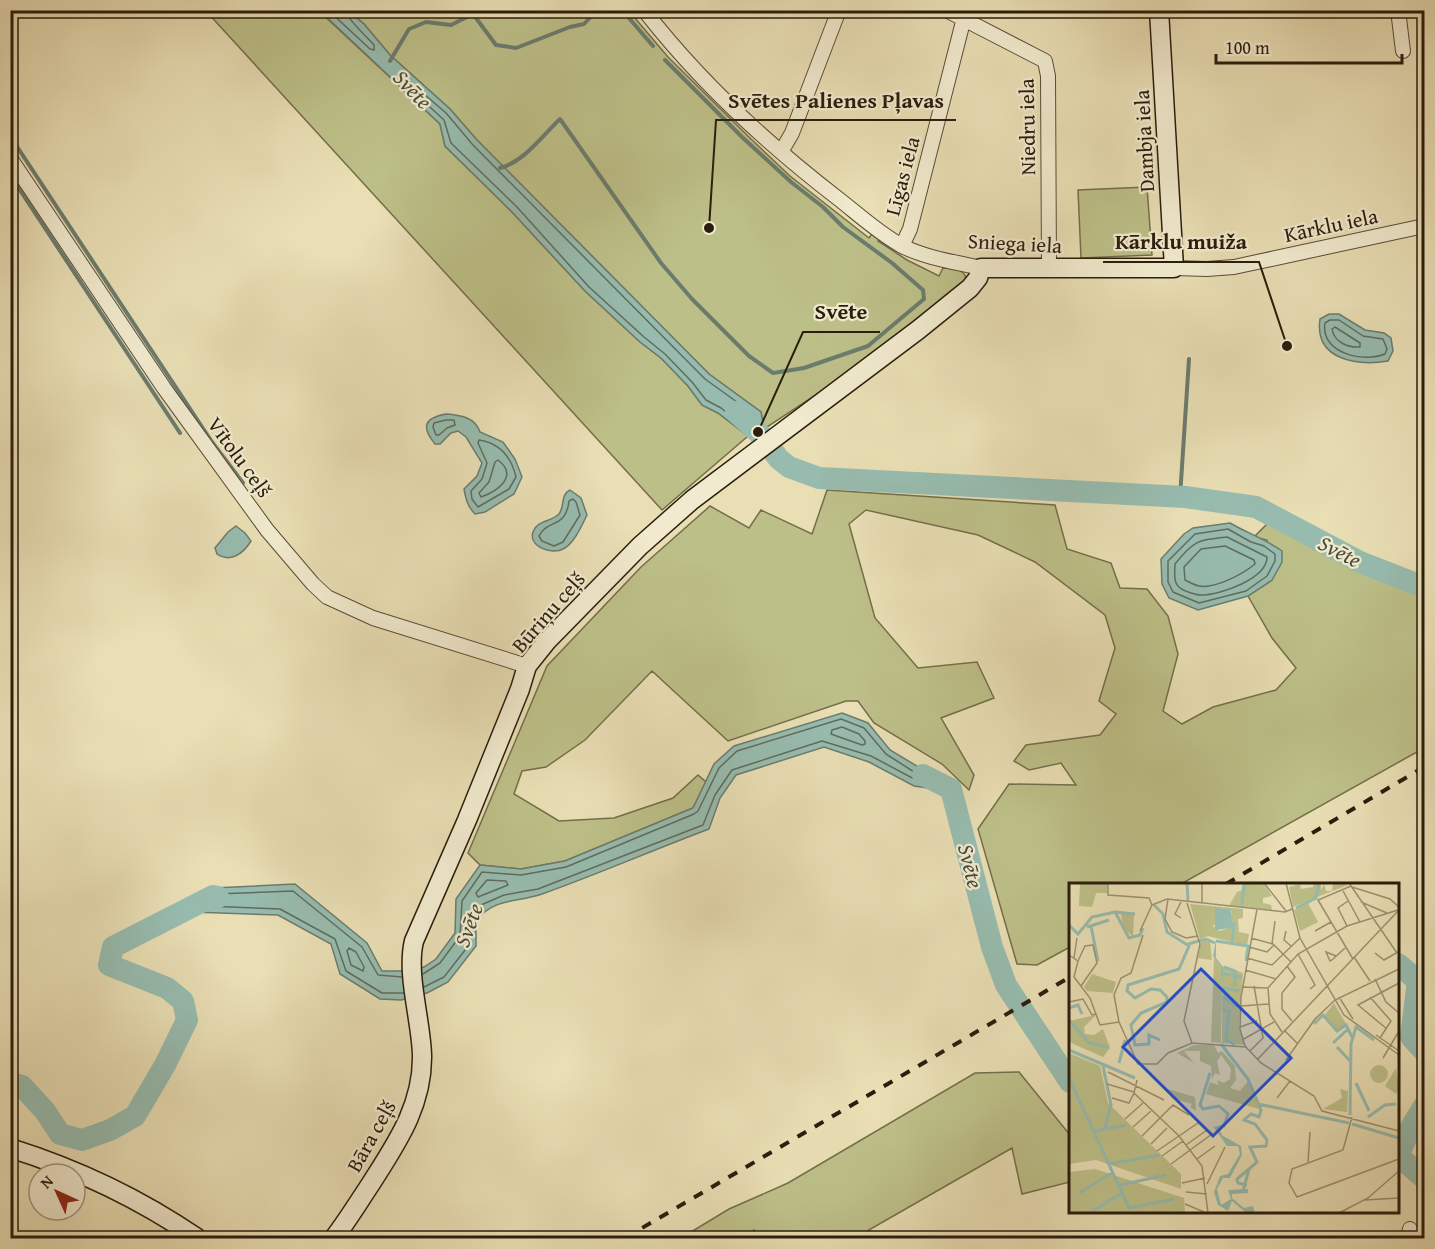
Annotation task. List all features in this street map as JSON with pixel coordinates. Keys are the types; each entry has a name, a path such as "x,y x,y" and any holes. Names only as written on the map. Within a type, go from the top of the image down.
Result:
{"street":[{"name":"Sniega iela","path":"644,10 669,43 706,83 781,152 902,246 926,255 981,268 1174,268"},
{"path":"781,152 792,133 838,10"},
{"name":"Niedru iela","path":"946,10 965,16 1045,61 1048,76 1049,268"},
{"name":"Dambja iela","path":"1160,10 1174,268"},
{"path":"1398,10 1403,51"},
{"name":"Līgas iela","path":"902,246 910,229 965,16"},
{"name":"Vītolu ceļš","path":"10,158 164,388 267,530 327,597 373,618 528,666"},
{"name":"Kārklu iela","path":"1174,268 1234,267 1425,226"},
{"name":"Būriņu ceļš","path":"411,958 414,941 471,809 528,666 563,624 640,546 692,500 883,357 970,288 978,278 981,268"},
{"name":"Bāra ceļš","path":"334,1239 397,1143 411,1117 420,1089 418,1010 411,958"},
{"path":"10,1148 61,1166 135,1200 161,1214 196,1239"}],"green space":[{"path":"206,11 319,11 440,124 445,146 512,212 585,291 640,342 661,358 688,386 702,405 718,413 748,436 662,510"},
{"path":"348,11 629,11 668,57 790,176 869,238 873,232 880,238 878,241 907,260 939,276 943,268 959,269 965,275 966,281 831,385 764,429 761,412 709,374 477,140 450,109 390,55 364,24"},
{"path":"1147,187 1152,255 1081,258 1078,190"},
{"path":"827,490 1055,505 1067,549 1111,563 1120,588 1147,589 1168,616 1178,654 1163,711 1182,724 1213,707 1276,690 1296,668 1272,638 1248,596 1272,580 1267,540 1254,537 1268,523 1313,547 1424,594 1424,748 1183,883 1069,883 1069,948 1037,965 1017,964 978,829 1009,784 1076,785 1061,763 1029,770 1014,761 1026,745 1100,735 1116,714 1099,701 1115,648 1105,615 1035,562 978,535 866,510 849,524 875,618 918,668 977,662 994,698 941,718 974,775 969,790 942,764 874,723 858,701 846,701 728,741 652,671 585,740 546,767 522,771 514,794 559,821 614,818 673,798 698,775 706,782 693,808 565,861 521,869 480,865 468,853 547,666 641,567 710,506 749,528 761,510 812,534"},
{"path":"1019,1072 1069,1134 1069,1182 1022,1194 1012,1148 855,1238 760,1238 754,1230 740,1238 681,1238 729,1209 788,1183 975,1073"}],"water":[{"path":"320,11 348,11 364,24 390,55 450,109 477,140 709,374 761,412 764,429 755,437 748,436 718,413 702,405 688,386 661,358 640,342 585,291 512,212 445,146 440,124"},
{"path":"1329,314 1339,314 1365,330 1384,333 1391,338 1393,351 1388,361 1351,361 1331,352 1324,344 1320,333 1320,319"},
{"path":"446,414 471,420 480,432 503,442 515,459 522,477 514,494 485,512 475,514 466,497 464,489 477,476 482,463 466,437 458,431 451,433 440,444 435,444 428,433 429,421"},
{"path":"570,490 581,498 587,515 577,534 567,547 559,551 538,546 532,537 535,528 559,514 565,495"},
{"path":"1230,523 1282,551 1282,562 1272,580 1248,596 1198,610 1169,598 1162,584 1161,559 1184,534 1193,528"},
{"path":"236,526 251,541 236,556 222,557 217,554 215,548"},
{"path":"842,713 868,723 890,750 947,784 950,791 914,786 869,762 824,747 736,775 720,798 709,829 542,894 499,904 484,913 476,920 476,946 448,982 427,993 401,1000 380,999 340,974 331,944 278,915 191,912 188,903 213,888 295,884 367,943 382,971 409,971 424,967 436,959 455,933 456,899 480,865 521,869 565,861 693,808 714,764 734,746"}],"waterway":[{"path":"390,61 409,29 426,22 451,25 473,14 496,45 516,48 570,27 584,24 597,10"},
{"path":"622,10 653,46"},
{"path":"500,168 525,154 560,119 661,263 692,299 749,356 773,373 804,368 868,346 924,299 923,290 892,263 843,227 823,207 791,182 665,60"},
{"path":"10,136 212,442 243,483"},
{"path":"10,175 180,433"},
{"path":"1180,497 1189,359"},
{"name":"Svēte","path":"736,412 758,432 779,459 789,467 819,478 1185,497 1256,507 1360,562 1424,587"},
{"name":"Svēte","path":"923,775 951,789 992,947 1006,985 1069,1080"},
{"name":"Svēte","path":"10,1083 22,1086 45,1111 60,1134 82,1140 110,1130 135,1116 165,1065 187,1020 183,1001 167,988 109,965 113,947 213,896 218,897"},
{"name":"Svēte","path":"1399,965 1418,981 1411,1037 1424,1051"},
{"name":"Svēte","path":"1399,1154 1424,1106"},
{"name":"Svēte","path":"1399,1157 1424,1178"}],"railway":[{"path":"1228,883 1424,767"},
{"path":"625,1238 1069,978"}],"place":[{"name":"Svētes Palienes Pļavas","path":"709,228"},
{"name":"Kārklu muiža","path":"1287,346"},
{"name":"Svēte","path":"758,432"}]}
